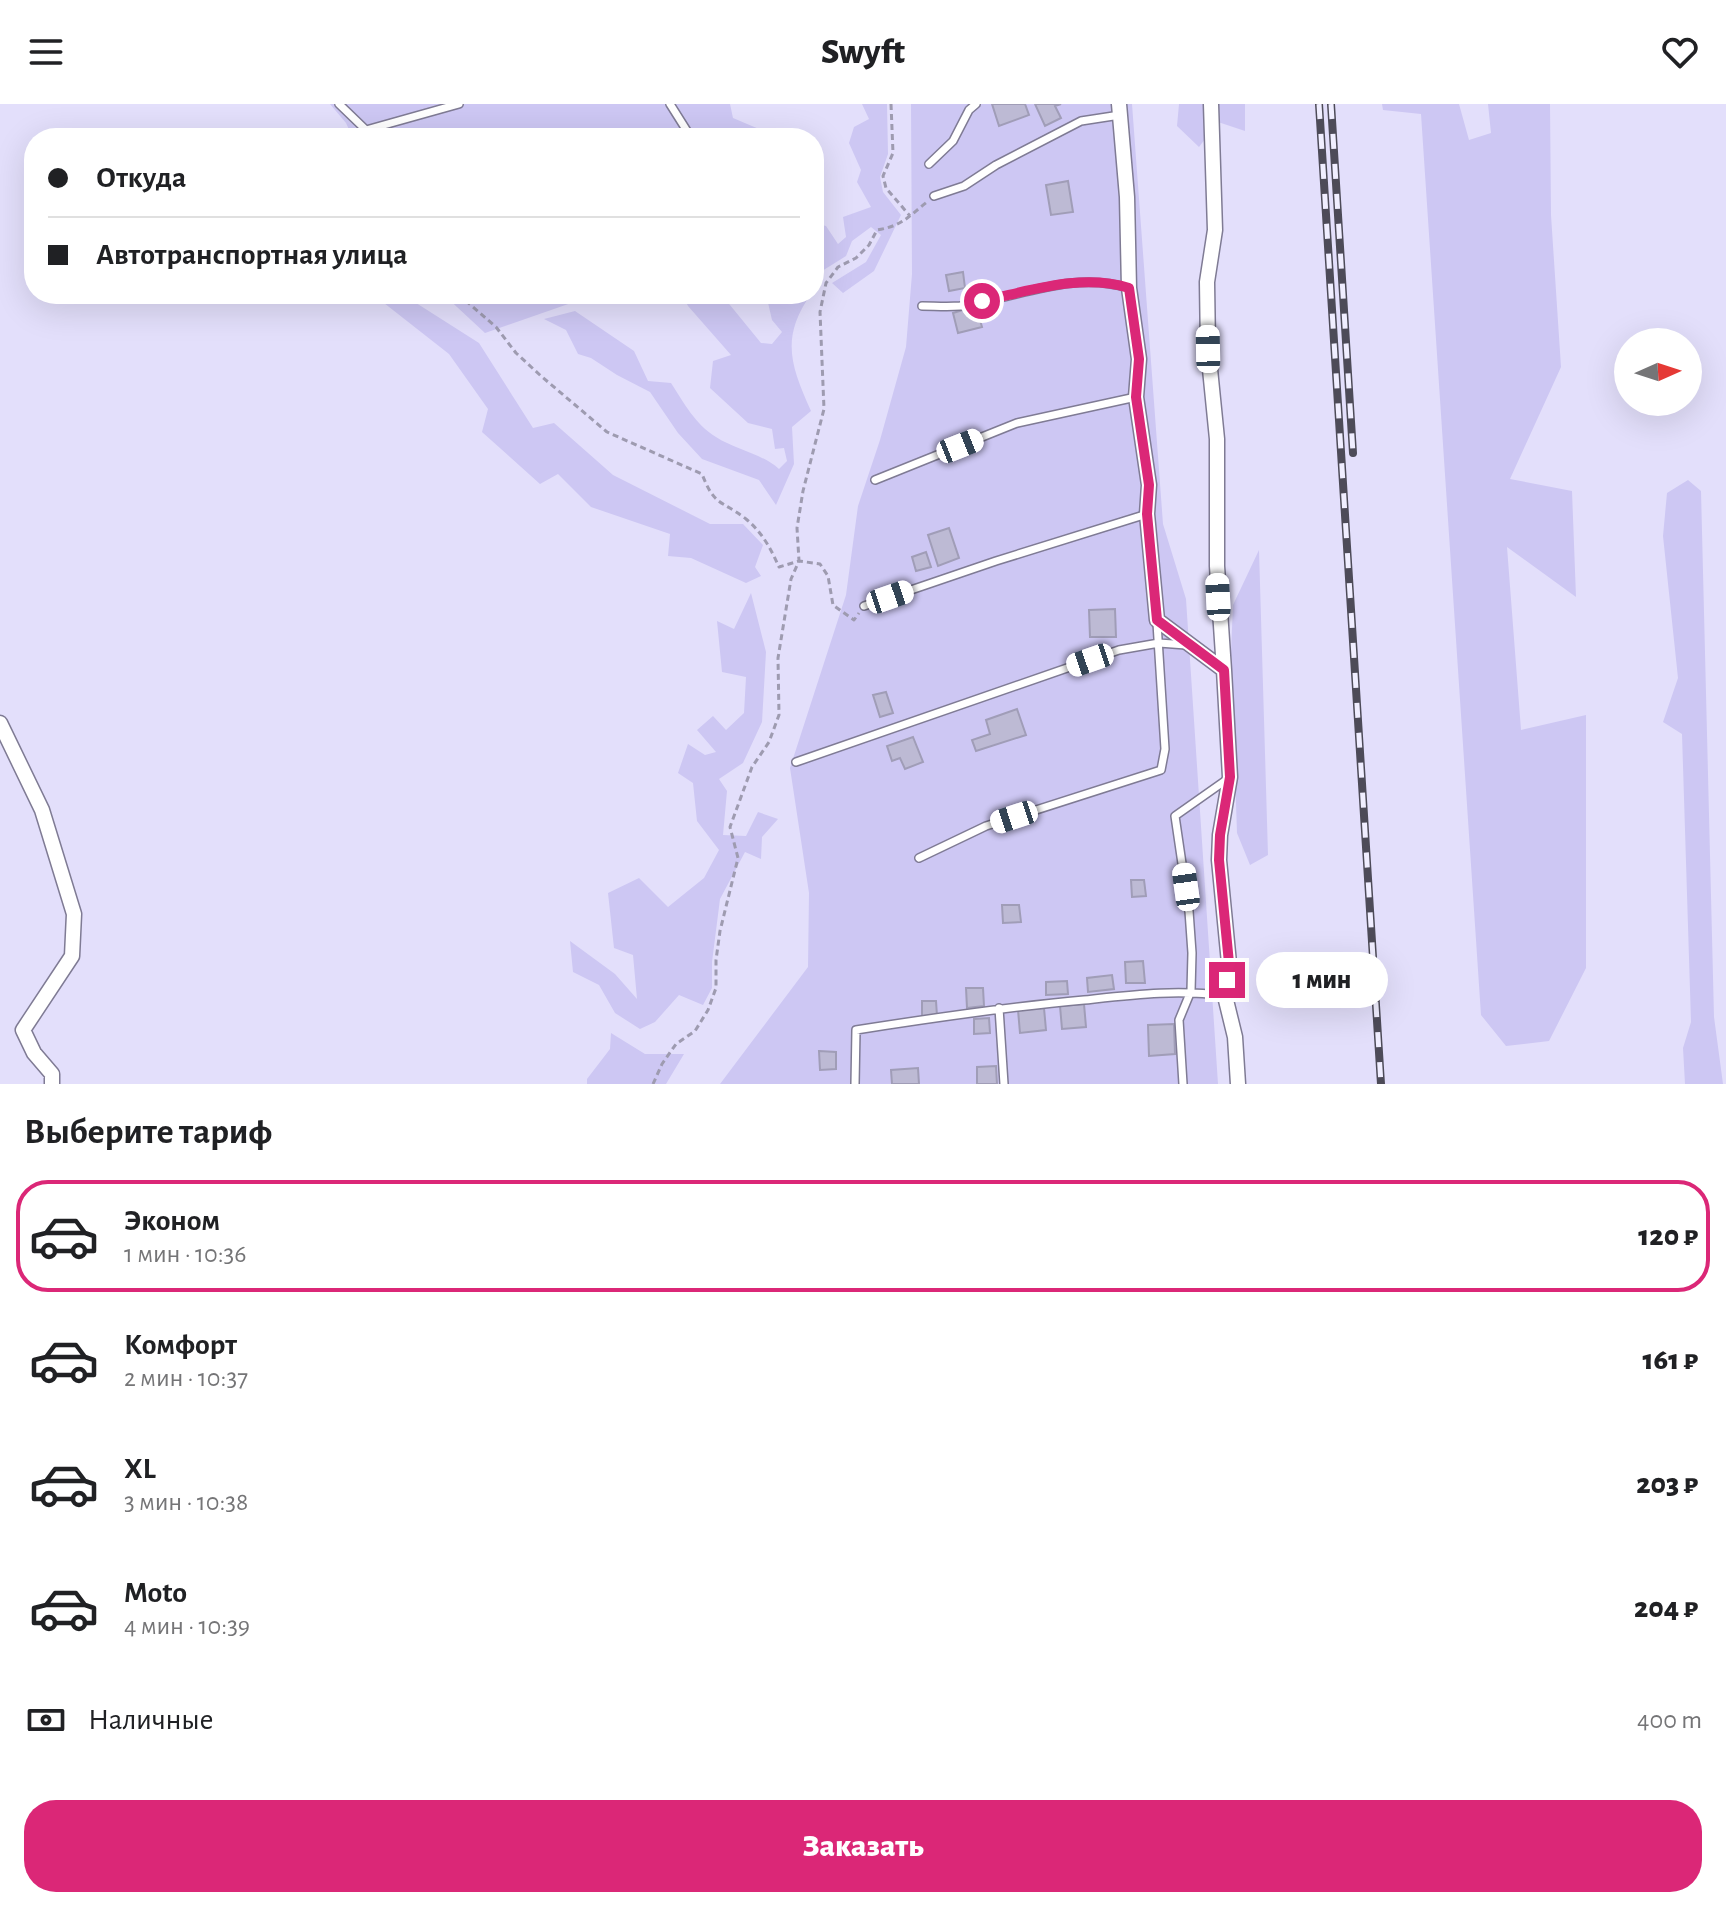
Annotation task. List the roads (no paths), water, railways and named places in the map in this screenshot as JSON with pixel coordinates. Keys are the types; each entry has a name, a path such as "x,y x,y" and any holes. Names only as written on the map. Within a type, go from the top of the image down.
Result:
{"street":[{"path":"1211,104 1215,230 1207,282 1208,349 1217,439 1217,566 1230,777 1219,860 1229,963 1225,996 1235,1037 1238,1084"},
{"path":"1120,110 1127,197 1129,288 1139,359 1136,397 1149,485 1147,514 1157,620 1224,670"},
{"path":"0,723 42,810 74,914 72,956 23,1030 34,1053 52,1074 52,1084"}],"lane":[{"path":"339,104 361,128"},
{"path":"385,128 459,104"},
{"path":"670,104 685,128"},
{"path":"929,164 953,141 969,110 976,104"},
{"path":"934,196 964,186 996,165 1081,121 1120,110"},
{"path":"922,306 959,306 1079,281 1108,281 1129,288"},
{"path":"875,480 1017,423 1136,397"},
{"path":"864,606 1147,514"},
{"path":"919,858 986,826 1161,770 1165,749 1157,620"},
{"path":"796,762 1119,650 1159,643 1188,645"},
{"path":"1183,1084 1179,1020 1191,991 1189,911 1175,816 1230,777"},
{"path":"855,1084 856,1030 999,1008 1191,991 1225,996"},
{"path":"999,1008 1004,1084"}],"railway":[{"path":"1319,104 1381,1084"},
{"path":"1331,104 1353,453"}]}
